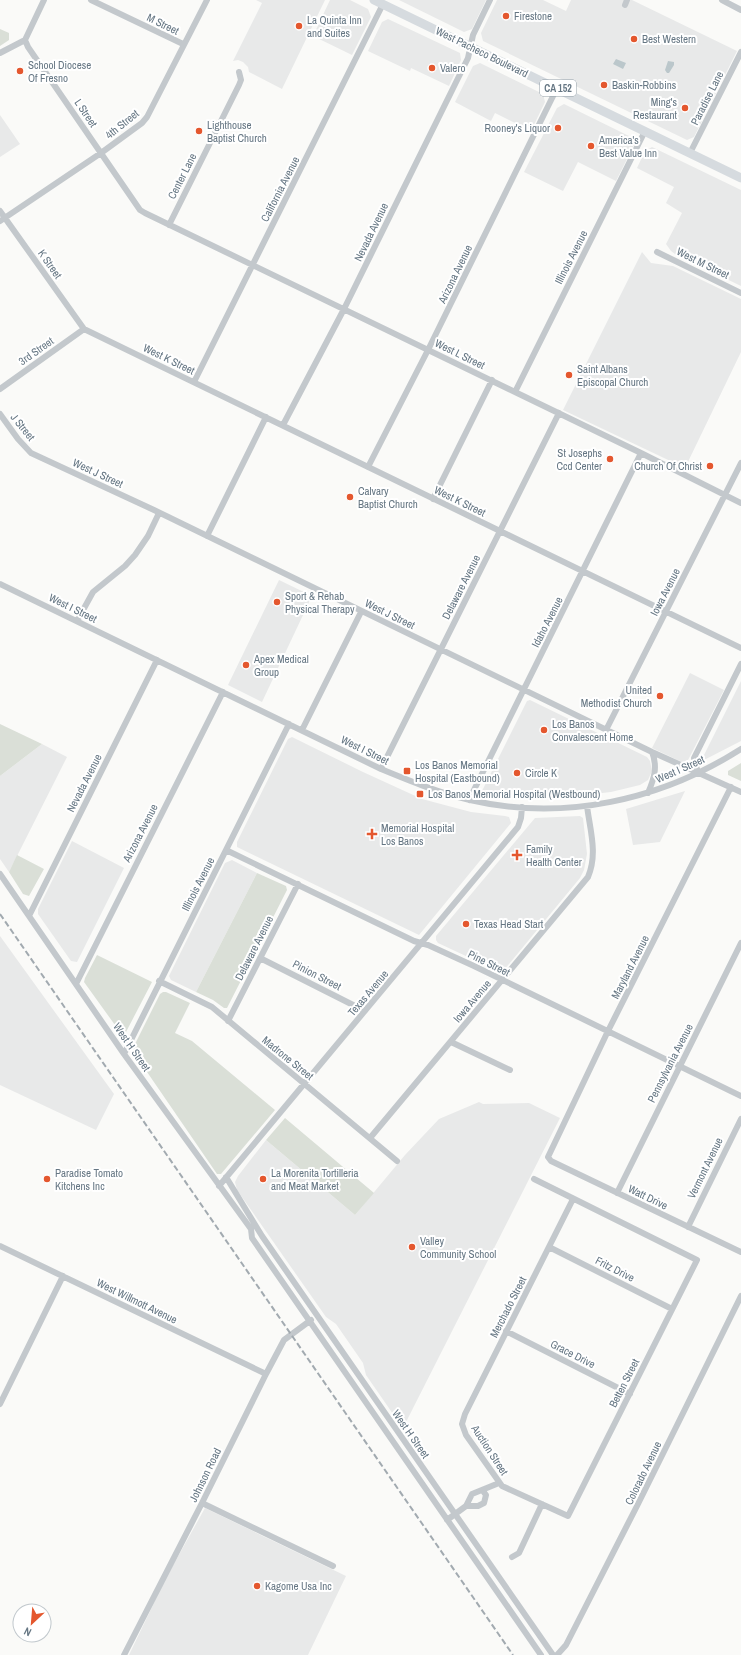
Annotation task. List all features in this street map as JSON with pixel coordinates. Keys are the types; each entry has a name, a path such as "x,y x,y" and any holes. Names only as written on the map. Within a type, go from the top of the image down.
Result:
{"highway":[{"name":"West Pacheco Boulevard","path":"374,0 741,178"}],"street":[{"path":"0,53 25,40 44,0"},
{"name":"M Street","path":"91,0 183,44"},
{"name":"4th Street","path":"2,219 101,153 142,123 147,117 206,0"},
{"name":"Nevada Avenue","path":"284,425 344,309 468,58 474,35 490,0"},
{"path":"722,0 741,10"},
{"name":"California Avenue","path":"194,382 383,4"},
{"name":"L Street","path":"25,40 28,47 140,210 169,224"},
{"name":"Paradise Lane","path":"690,153 741,52"},
{"name":"Center Lane","path":"169,224 239,85 241,80 239,72"},
{"name":"Arizona Avenue","path":"368,467 428,350 557,88"},
{"name":"Illinois Avenue","path":"515,392 646,131"},
{"name":"K Street","path":"0,211 2,219 84,329"},
{"name":"West L Street","path":"169,224 560,413 741,503"},
{"name":"West M Street","path":"657,252 741,293"},
{"name":"West K Street","path":"84,329 741,648"},
{"name":"3rd Street","path":"0,389 84,329"},
{"path":"433,499 492,380"},
{"name":"Delaware Avenue","path":"381,769 560,413"},
{"name":"J Street","path":"0,414 18,439 31,452"},
{"path":"207,536 266,417"},
{"name":"West J Street","path":"31,452 158,512 606,730 741,792"},
{"name":"Idaho Avenue","path":"469,800 641,453"},
{"name":"Iowa Avenue","path":"606,730 741,463"},
{"path":"77,621 94,592 125,566 135,555 148,536 158,512"},
{"name":"West I Street","path":"0,584 381,769 417,784 469,800 522,807 587,806 648,793 683,781 741,749"},
{"path":"302,730 362,612"},
{"name":"Nevada Avenue","path":"29,916 157,660"},
{"path":"698,773 694,758 741,664"},
{"name":"Arizona Avenue","path":"76,984 223,692"},
{"name":"Illinois Avenue","path":"124,1054 159,981 289,724"},
{"path":"648,793 656,769 652,752"},
{"name":"Maryland Avenue","path":"548,1157 549,1151 608,1031 731,787"},
{"name":"Iowa Avenue","path":"370,1138 588,877 593,861 593,852 587,806"},
{"name":"Texas Avenue","path":"219,1186 366,1011 518,826 521,818 522,807"},
{"name":"Pine Street","path":"226,850 414,941 435,948 502,980 741,1096"},
{"name":"West H Street","path":"0,874 124,1054 251,1229 252,1238 541,1655"},
{"name":"Delaware Avenue","path":"228,1021 298,884"},
{"name":"Pennsylvania Avenue","path":"617,1193 741,943"},
{"name":"Pinion Street","path":"260,958 366,1011"},
{"name":"Madrone Street","path":"159,981 206,1004 397,1161"},
{"path":"451,1042 510,1070"},
{"name":"Vermont Avenue","path":"688,1227 741,1119"},
{"name":"Watt Drive","path":"548,1157 551,1161 741,1252"},
{"path":"226,1177 259,1231"},
{"path":"534,1180 574,1199"},
{"name":"Merchado Street","path":"462,1424 465,1414 506,1331 574,1199"},
{"name":"Betten Street","path":"568,1516 697,1260 574,1199"},
{"path":"251,1229 259,1231"},
{"name":"West H Street","path":"259,1231 553,1655"},
{"name":"West Willmott Avenue","path":"0,1246 266,1374"},
{"name":"Fritz Drive","path":"549,1247 672,1309"},
{"path":"0,1404 63,1276"},
{"name":"Colorado Avenue","path":"557,1655 570,1638 741,1296"},
{"name":"Johnson Road","path":"124,1655 284,1340 317,1316"},
{"name":"Grace Drive","path":"506,1331 630,1394"},
{"path":"378,1420 386,1415"},
{"name":"Auction Street","path":"462,1424 466,1435 497,1484 505,1489 568,1516"},
{"path":"466,1506 481,1505 484,1503 484,1493 490,1486 497,1484"},
{"path":"447,1520 466,1506 472,1494 484,1493"},
{"path":"202,1503 333,1566"},
{"path":"512,1558 519,1553 542,1504"}],"shaded area":[{"path":"256,0 325,0 282,89 249,72 248,67 243,62 238,60 233,61 262,3"},
{"path":"330,0 350,0 368,9 371,17 352,55 313,36"},
{"path":"399,0 486,0 472,29 464,32"},
{"path":"497,0 543,0 566,11 571,0 632,0 737,51 694,137 687,140 483,41 481,33"},
{"path":"388,19 460,53 461,60 449,86 411,68 410,71 368,51 382,22"},
{"path":"0,29 9,33 9,40 0,46"},
{"path":"616,59 626,63 623,69 613,64"},
{"path":"668,61 674,62 674,65 669,73 667,73 665,70"},
{"path":"480,63 543,94 545,102 531,131 495,113 491,121 455,102 473,66"},
{"path":"564,104 631,137 634,145 616,181 578,162 563,191 524,172 557,108"},
{"path":"0,115 20,144 0,157"},
{"path":"652,147 741,190 741,286 675,254 666,244 682,213 666,203 674,187 637,168 645,151"},
{"path":"642,252 651,263 673,266 741,299 741,352 685,468 563,410"},
{"path":"279,580 312,596 262,702 228,685"},
{"path":"690,673 724,690 687,762 684,763 652,748"},
{"path":"741,681 741,741 704,760 703,757"},
{"path":"530,700 647,757 650,761 652,771 648,780 640,785 611,792 558,798 503,796 482,791 527,701"},
{"path":"0,724 42,744 0,776"},
{"name":"Memorial Hospital Los Banos","path":"292,737 422,799 471,812 509,817 511,823 419,935 237,847 237,842 288,739"},
{"path":"42,744 67,757 9,872 0,859 0,776"},
{"path":"741,763 741,781 728,775 728,771"},
{"path":"685,791 660,842 633,845 626,809"},
{"path":"580,816 583,818 587,854 584,870 580,878 504,970 498,971 438,943 436,936 535,818"},
{"path":"72,841 124,868 77,962 71,961 38,914 38,909"},
{"path":"17,855 44,869 29,896 23,894 9,872"},
{"path":"232,860 257,873 196,992 171,980 169,976 225,863"},
{"path":"257,873 286,886 287,890 227,1008 224,1008 213,1000 196,992"},
{"path":"0,936 114,1094 96,1130 0,1085"},
{"path":"97,955 152,982 126,1032 120,1032 84,982"},
{"path":"163,992 190,1003 175,1033 192,1041 275,1110 221,1174 217,1174 134,1053 133,1048 160,994"},
{"name":"Valley Community School","path":"479,1102 483,1104 529,1103 560,1118 405,1424 402,1427 366,1375 363,1363 336,1324 326,1317 237,1190 235,1182 266,1140 355,1215 405,1155 439,1119"},
{"path":"285,1118 374,1193 355,1215 266,1140"},
{"path":"205,1508 346,1576 308,1655 129,1655 166,1578"}],"railway":[{"path":"0,914 513,1655"}],"place":[{"name":"Firestone","path":"506,16"},
{"name":"La Quinta Inn and Suites","path":"299,26"},
{"name":"Best Western","path":"634,39"},
{"name":"Valero","path":"432,68"},
{"name":"School Diocese Of Fresno","path":"20,71"},
{"name":"Baskin-Robbins","path":"604,85"},
{"name":"Ming's Restaurant","path":"685,108"},
{"name":"Rooney's Liquor","path":"558,128"},
{"name":"Lighthouse Baptist Church","path":"199,131"},
{"name":"America's Best Value Inn","path":"591,146"},
{"name":"Saint Albans Episcopal Church","path":"569,375"},
{"name":"St Josephs Ccd Center","path":"610,459"},
{"name":"Church Of Christ","path":"710,466"},
{"name":"Calvary Baptist Church","path":"350,497"},
{"name":"Sport & Rehab Physical Therapy","path":"277,602"},
{"name":"Apex Medical Group","path":"246,665"},
{"name":"United Methodist Church","path":"660,696"},
{"name":"Los Banos Convalescent Home","path":"544,730"},
{"name":"Los Banos Memorial Hospital (Eastbound)","path":"407,771"},
{"name":"Circle K","path":"517,773"},
{"name":"Los Banos Memorial Hospital (Westbound)","path":"420,794"},
{"name":"Memorial Hospital Los Banos","path":"372,834"},
{"name":"Family Health Center","path":"517,855"},
{"name":"Texas Head Start","path":"466,924"},
{"name":"Paradise Tomato Kitchens Inc","path":"47,1179"},
{"name":"La Morenita Tortilleria and Meat Market","path":"263,1179"},
{"name":"Valley Community School","path":"412,1247"},
{"name":"Kagome Usa Inc","path":"257,1586"}]}
